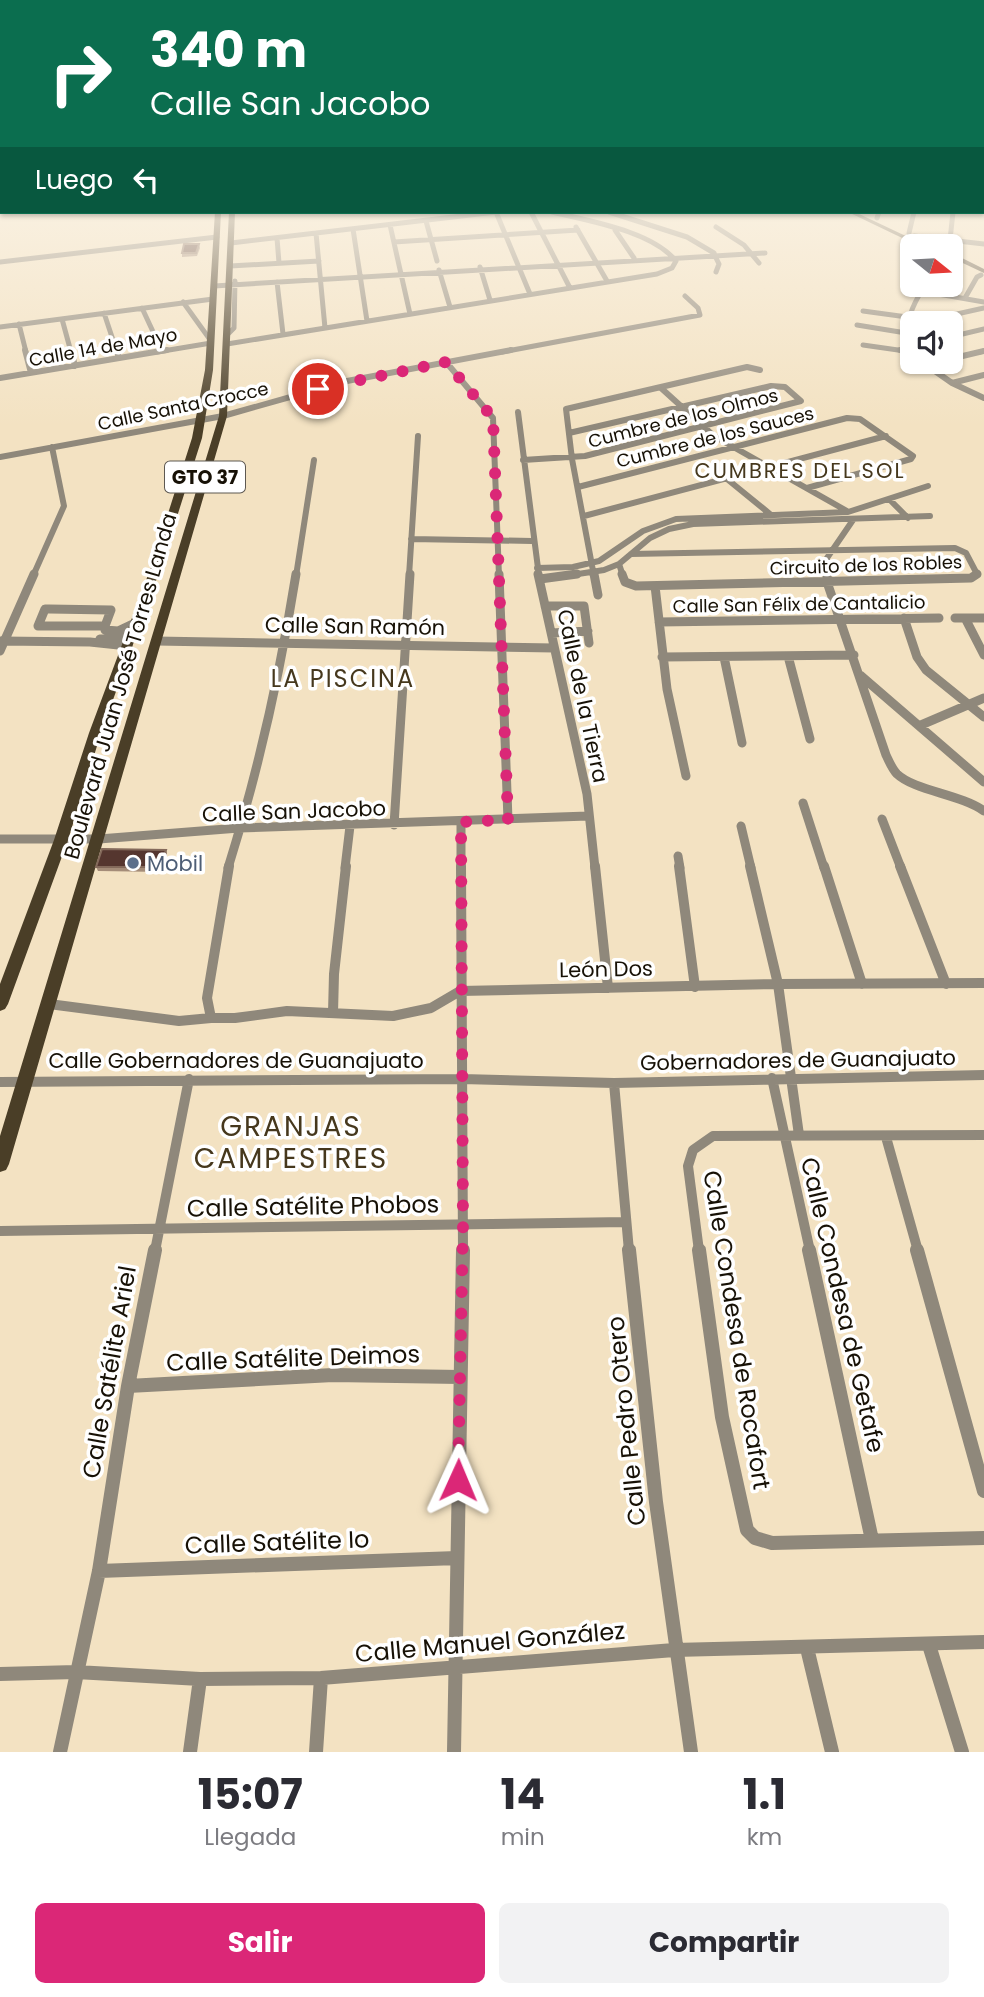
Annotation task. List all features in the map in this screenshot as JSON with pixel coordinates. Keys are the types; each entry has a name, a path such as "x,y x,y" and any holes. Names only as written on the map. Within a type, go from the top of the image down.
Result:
{"main road":[{"name":"Boulevard Juan José Torres Landa","path":"1,998 61,840 95,733 137,622 172,520 202,419 211,342 215,262"},
{"name":"Boulevard Juan José Torres Landa","path":"0,1164 223,416 232,283 230,262"}],"street":[{"path":"230,266 304,262"},
{"path":"319,262 325,328"},
{"path":"357,262 367,320"},
{"path":"398,262 410,314"},
{"path":"516,262 530,294"},
{"path":"596,262 607,281"},
{"path":"214,284 600,262"},
{"path":"227,339 325,328 663,272 672,268 674,262"},
{"path":"716,272 718,262"},
{"path":"963,262 983,274"},
{"path":"558,264 570,288"},
{"path":"963,264 983,274"},
{"path":"975,267 984,265"},
{"path":"480,269 490,300"},
{"path":"440,271 450,307"},
{"path":"965,298 977,277 983,274"},
{"path":"232,283 320,278"},
{"path":"277,282 283,334"},
{"name":"Calle Santa Crocce","path":"0,457 223,416 347,381 700,315 698,308 685,296"},
{"path":"962,297 984,302"},
{"path":"0,327 213,299"},
{"path":"183,302 211,342"},
{"path":"142,308 162,351"},
{"path":"963,313 984,308"},
{"path":"863,311 900,316"},
{"path":"104,313 119,358"},
{"path":"62,318 75,366"},
{"path":"19,324 31,373"},
{"path":"857,325 900,332"},
{"path":"963,334 984,329"},
{"name":"Calle 14 de Mayo","path":"0,378 211,342"},
{"path":"863,345 900,347"},
{"path":"963,356 984,351"},
{"path":"446,362 493,418 508,820"},
{"path":"598,596 572,458 566,409 747,367 760,370"},
{"path":"939,374 984,398"},
{"path":"953,383 984,375"},
{"name":"Cumbre de los Olmos","path":"523,460 572,458 800,402 800,399 778,386 682,407"},
{"path":"661,388 702,427 732,448 848,512 853,520"},
{"path":"606,391 613,397"},
{"path":"569,433 682,407"},
{"name":"Calle de la Tierra","path":"518,412 532,541 582,766 608,988"},
{"name":"Cumbre de los Sauces","path":"578,487 847,418 860,419 886,436"},
{"path":"394,825 418,436"},
{"path":"584,516 886,436 912,454 911,459 807,488"},
{"path":"0,651 2,641 64,506 52,447"},
{"path":"49,1004 106,1014 179,1021 211,1018 207,1006 226,875 251,794 285,642 314,460"},
{"path":"727,479 770,514"},
{"path":"537,568 591,564 615,552 643,531 667,522 694,517 848,512 928,486"},
{"path":"889,499 908,518"},
{"path":"540,579 593,574 619,564 641,544 661,533 693,524 930,516"},
{"path":"853,520 830,551 825,565 827,582 855,656 886,755 897,774 920,786 970,801 984,811"},
{"path":"411,539 532,541"},
{"name":"Circuito de los Robles","path":"619,564 622,578 629,585 655,586 971,578 976,574 966,552 959,549 631,554"},
{"path":"655,586 662,657 686,776"},
{"path":"545,606 584,606 589,643"},
{"path":"105,626 37,625 45,610 111,610 105,626 106,632 137,622"},
{"path":"904,618 920,663 933,677 984,717"},
{"name":"Calle San Félix de Cantalicio","path":"659,622 939,618"},
{"name":"Calle San Félix de Cantalicio","path":"955,618 984,618"},
{"path":"965,618 984,655"},
{"path":"552,633 587,631"},
{"path":"2,641 130,641"},
{"name":"Calle San Ramón","path":"156,641 554,648"},
{"path":"788,656 810,739"},
{"path":"662,657 855,656"},
{"path":"723,657 742,743"},
{"path":"860,675 984,782"},
{"path":"920,725 984,698"},
{"path":"870,703 889,699"},
{"path":"803,803 862,984"},
{"name":"Calle San Jacobo","path":"0,839 99,839 239,828 394,825 589,816"},
{"path":"882,819 947,984"},
{"path":"454,1752 463,1226 461,822"},
{"path":"333,1013 334,974 350,826"},
{"name":"Calle Condesa de Getafe","path":"741,826 778,984 799,1135"},
{"path":"678,856 695,987"},
{"name":"León Dos","path":"211,1018 235,1018 287,1011 370,1017 410,1014 431,1008 460,991 778,984 984,983"},
{"name":"Gobernadores de Guanajuato","path":"614,1083 790,1077 984,1075"},
{"name":"Calle Condesa de Getafe","path":"772,1078 782,1135 872,1540"},
{"name":"Calle Satélite Ariel","path":"60,1752 99,1572 128,1386 189,1079"},
{"name":"Calle Gobernadores de Guanajuato","path":"0,1082 462,1079 614,1083"},
{"name":"Calle Pedro Otero","path":"614,1083 626,1222 674,1650 691,1752"},
{"name":"Calle Condesa de Rocafort","path":"983,1139 713,1136 699,1142 688,1161 720,1405 747,1530 762,1541 984,1538"},
{"path":"886,1137 984,1491"},
{"name":"Calle Satélite Phobos","path":"0,1231 626,1222"},
{"name":"Calle Satélite Deimos","path":"128,1386 334,1375 460,1377"},
{"name":"Calle Satélite Io","path":"99,1572 457,1558"},
{"name":"Calle Manuel González","path":"0,1674 76,1672 200,1679 321,1678 674,1650 984,1642"},
{"path":"929,1645 962,1752"},
{"path":"807,1648 832,1752"},
{"path":"316,1752 321,1678"},
{"path":"190,1752 200,1679"}],"building":[{"name":"Mobil","path":"102,849 166,850 160,867 96,867"}],"place":[{"name":"Mobil","path":"133,863"}],"district":[{"name":"CUMBRES DEL SOL","path":"800,470"},
{"name":"LA PISCINA","path":"343,678"},
{"name":"GRANJAS CAMPESTRES","path":"291,1142"}],"route":[{"path":"318,389 446,362 493,418 508,820 461,822 463,1226 458,1480"}]}
